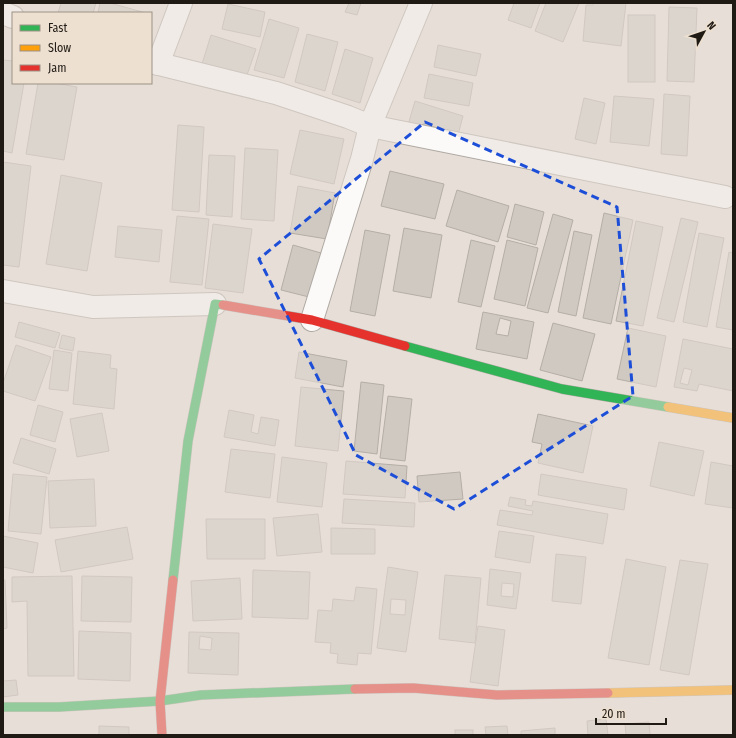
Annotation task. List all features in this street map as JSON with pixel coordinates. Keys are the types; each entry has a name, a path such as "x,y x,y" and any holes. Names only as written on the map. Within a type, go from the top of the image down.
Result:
{"street":[{"path":"181,3 155,63 276,93 348,117 370,126 725,197"},
{"path":"312,320 362,159 370,126 421,3"},
{"path":"3,291 93,307 216,304 312,320 562,389 733,418"},
{"path":"162,735 160,701 188,441 216,304"},
{"path":"3,707 59,707 160,701 201,695 388,688 412,688 497,695 733,690"}],"highlighted area":[{"path":"425,122 617,207 633,396 454,509 356,455 259,259"}],"building":[{"path":"61,3 96,3 93,12 58,12"},
{"path":"100,3 110,3 142,12 98,12"},
{"path":"349,3 361,3 357,15 345,12"},
{"path":"514,3 540,3 531,28 508,20"},
{"path":"546,3 579,3 563,42 535,31"},
{"path":"593,3 626,3 621,46 583,41 586,5 593,5"},
{"path":"228,4 265,12 260,37 222,29"},
{"path":"669,7 697,8 694,82 667,81"},
{"path":"628,15 655,15 655,82 628,82"},
{"path":"269,19 299,28 284,78 254,70"},
{"path":"307,34 338,42 325,91 295,82"},
{"path":"211,35 256,49 246,78 202,64"},
{"path":"438,45 481,54 476,76 434,67"},
{"path":"345,49 373,58 360,103 332,94"},
{"path":"3,60 12,61 12,84 24,84 12,153 3,151"},
{"path":"429,74 473,83 469,106 424,98"},
{"path":"38,84 60,84 77,87 64,160 26,154"},
{"path":"664,94 690,96 687,156 661,154"},
{"path":"614,96 654,99 649,146 610,142"},
{"path":"584,98 605,103 596,144 575,139"},
{"path":"415,101 463,116 457,139 408,125"},
{"path":"178,125 204,127 199,212 172,210"},
{"path":"300,130 344,139 334,184 290,174"},
{"path":"245,148 278,150 274,221 241,219"},
{"path":"209,155 235,156 232,217 206,215"},
{"path":"3,162 31,166 19,267 3,265"},
{"path":"390,171 444,184 435,219 381,206"},
{"path":"61,175 102,183 87,271 46,264"},
{"path":"298,186 335,193 327,239 290,233"},
{"path":"457,190 509,206 498,242 446,226"},
{"path":"515,204 544,212 536,245 507,237"},
{"path":"604,213 633,220 611,324 583,318"},
{"path":"553,214 573,220 548,313 527,308"},
{"path":"177,216 209,219 202,285 170,282"},
{"path":"681,218 698,222 674,322 657,318"},
{"path":"636,221 663,227 643,326 616,321"},
{"path":"213,224 252,229 243,293 205,288"},
{"path":"118,226 162,230 159,262 115,257"},
{"path":"404,228 442,235 431,298 393,291"},
{"path":"365,230 390,235 375,316 350,311"},
{"path":"574,231 592,235 576,316 558,312"},
{"path":"699,233 724,238 707,327 683,322"},
{"path":"471,240 495,246 481,307 458,302"},
{"path":"507,240 538,248 525,306 494,299"},
{"path":"293,245 328,255 317,299 281,290"},
{"path":"729,252 733,253 733,330 716,327"},
{"path":"483,312 534,322 527,359 476,349","holes":["500,318 511,321 508,336 496,334"]},
{"path":"19,322 60,333 55,348 15,337"},
{"path":"553,323 595,334 582,381 540,370"},
{"path":"628,328 666,336 656,387 617,379"},
{"path":"62,335 75,338 73,351 59,348"},
{"path":"683,339 733,349 733,391 699,384 697,391 674,387","holes":["684,368 692,370 688,385 680,383"]},
{"path":"16,345 51,357 35,401 3,391 3,383"},
{"path":"54,350 72,353 68,391 49,389"},
{"path":"78,351 111,355 110,368 117,369 114,409 73,404"},
{"path":"299,352 347,361 343,387 295,378"},
{"path":"361,382 384,385 377,454 354,451"},
{"path":"301,387 344,391 338,451 295,446"},
{"path":"388,396 412,399 405,461 380,458"},
{"path":"38,405 63,412 55,442 30,435"},
{"path":"229,410 254,415 251,432 258,434 261,417 279,420 275,446 224,437"},
{"path":"102,413 109,451 77,457 70,419"},
{"path":"538,414 593,426 583,473 538,463 542,444 532,442"},
{"path":"21,438 56,449 49,474 13,463"},
{"path":"659,442 704,451 694,496 650,486"},
{"path":"231,449 275,454 270,498 225,492"},
{"path":"282,457 327,463 322,507 277,502"},
{"path":"346,461 407,466 405,498 343,494"},
{"path":"711,462 733,466 733,508 705,504"},
{"path":"460,472 463,499 419,502 417,476"},
{"path":"13,474 47,477 41,534 8,531"},
{"path":"541,474 627,489 624,510 538,495"},
{"path":"94,479 96,526 50,528 48,481"},
{"path":"510,497 526,500 525,505 532,506 533,501 608,514 603,544 497,525 500,510 532,515 533,511 508,506"},
{"path":"344,499 415,503 414,527 342,523"},
{"path":"318,514 322,552 277,556 273,518"},
{"path":"206,519 265,519 265,559 207,559"},
{"path":"127,527 133,559 61,572 55,540"},
{"path":"331,528 375,529 375,554 331,554"},
{"path":"499,531 534,536 530,563 495,557"},
{"path":"3,536 38,543 33,573 3,567"},
{"path":"556,554 586,557 581,604 552,601"},
{"path":"626,559 666,567 649,665 608,658"},
{"path":"680,560 708,564 689,675 660,670"},
{"path":"388,567 418,572 406,652 377,648","holes":["391,599 406,600 405,615 390,614"]},
{"path":"490,569 521,573 516,609 487,605","holes":["502,583 514,584 513,597 501,596"]},
{"path":"253,570 310,572 308,619 252,617"},
{"path":"445,575 481,578 475,643 439,639"},
{"path":"72,576 74,676 28,676 27,601 12,602 12,577"},
{"path":"82,576 132,577 131,622 81,621"},
{"path":"240,578 242,619 193,621 191,581"},
{"path":"3,580 5,580 7,628 3,629"},
{"path":"356,587 377,589 371,654 358,653 357,665 337,663 338,654 330,653 331,643 315,642 318,610 332,611 333,599 354,601"},
{"path":"478,626 505,630 498,686 470,682"},
{"path":"79,631 131,633 130,681 78,679"},
{"path":"189,632 239,633 238,675 188,673","holes":["200,636 212,638 211,650 199,649"]},
{"path":"16,680 18,695 3,697 3,681"},
{"path":"606,719 608,735 588,735 587,721"},
{"path":"649,722 650,735 626,735 625,724"},
{"path":"99,726 129,727 129,735 99,735"},
{"path":"507,726 508,735 486,735 485,727"},
{"path":"555,728 555,735 521,735 521,731"},
{"path":"455,730 473,730 473,735 455,735"}],"traffic: fast":[{"path":"173,580 188,441 215,304 223,305"},
{"path":"405,346 562,389 668,407"},
{"path":"3,707 59,707 160,701 201,695 355,689"}],"traffic: slow":[{"path":"668,407 733,418"},
{"path":"608,693 733,690"}],"traffic: jam":[{"path":"223,305 312,320 405,346"},
{"path":"162,735 160,701 173,580"},
{"path":"355,689 413,688 497,695 608,693"}]}
